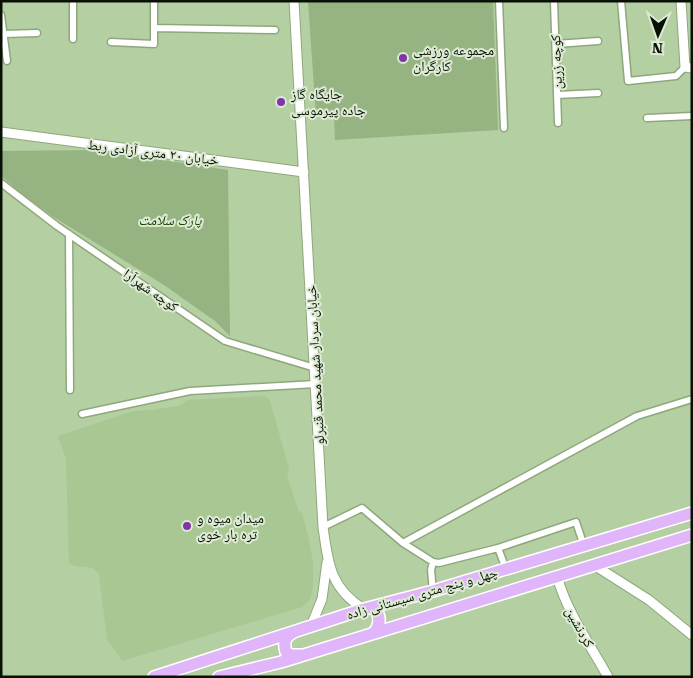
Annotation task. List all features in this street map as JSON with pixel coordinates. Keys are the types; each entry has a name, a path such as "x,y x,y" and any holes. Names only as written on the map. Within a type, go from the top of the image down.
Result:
{"highway":[{"name":"چهل و پنج متری سیستانی زاده","path":"154,677 311,626 692,513"},
{"name":"چهل و پنج متری سیستانی زاده","path":"219,677 281,662 692,535"},
{"path":"367,609 375,609 379,618 379,624 374,633"},
{"path":"295,631 285,640 286,652 291,655 305,654"}],"main road":[{"name":"خیابان سردار شهید محمد قنبرلو","path":"294,1 323,527 328,557"},
{"path":"681,1 688,68"},
{"name":"خیابان ۲۰ متری آزادی ربط","path":"1,132 304,172"},
{"path":"328,557 334,579 341,590 350,600 367,609"},
{"path":"311,626 322,599 328,557"},
{"path":"594,565 649,600 692,634"},
{"name":"کردنشین","path":"557,576 561,592 608,677"}],"street":[{"path":"73,1 73,39"},
{"path":"110,42 154,44 154,1"},
{"path":"499,1 504,128"},
{"name":"کوچه زرین","path":"554,1 558,123"},
{"path":"621,1 628,81 676,76 688,68"},
{"path":"1,15 7,61"},
{"path":"154,28 275,30"},
{"path":"4,34 37,33"},
{"path":"556,44 598,40"},
{"path":"558,95 598,92"},
{"path":"647,118 692,116"},
{"name":"کوچه شهرآرا","path":"1,183 69,234 226,341 315,368"},
{"path":"69,234 70,390"},
{"path":"82,414 190,391 316,384"},
{"path":"403,543 637,416 692,399"},
{"path":"323,527 362,508 403,543 433,562 439,563 498,548 576,522 584,546"},
{"path":"498,548 506,569"},
{"path":"433,562 431,570 433,591"}],"shaded area":[{"name":"میدان میوه و تره بار خوی","path":"265,396 269,399 273,411 289,469 287,475 298,510 302,513 309,539 313,563 313,587 310,600 302,607 122,661 107,639 99,574 93,568 75,566 69,563 66,459 58,436 133,411 178,406 188,400"}],"green space":[{"name":"مجموعه ورزشی کارگران","path":"308,1 493,1 498,130 335,140 334,116 316,116"},
{"name":"پارک سلامت","path":"99,150 228,170 230,336 215,321 164,285 52,216 1,176 1,151"}],"place":[{"name":"مجموعه ورزشی کارگران","path":"403,58"},
{"name":"جایگاه گاز جاده پیرموسی","path":"281,102"},
{"name":"میدان میوه و تره بار خوی","path":"187,526"}]}
